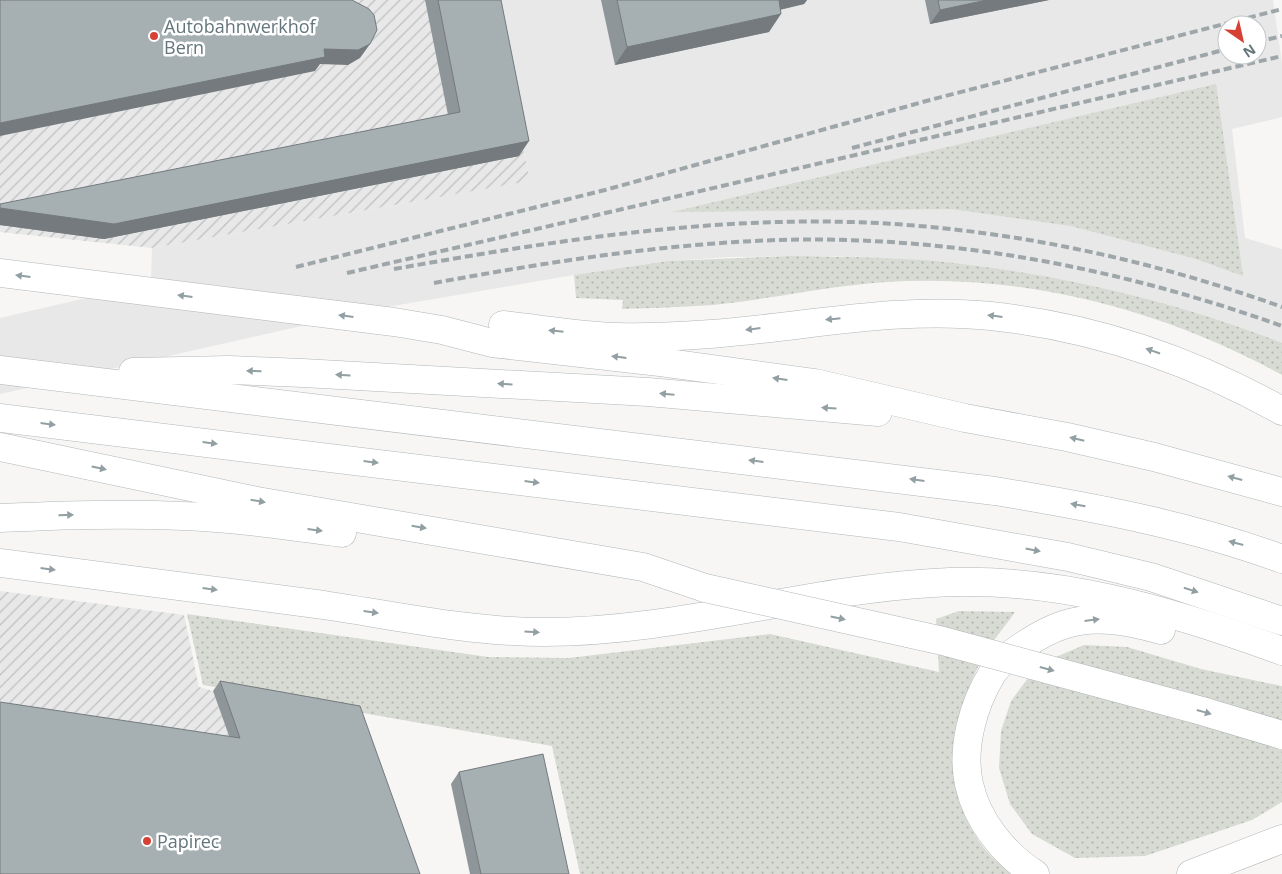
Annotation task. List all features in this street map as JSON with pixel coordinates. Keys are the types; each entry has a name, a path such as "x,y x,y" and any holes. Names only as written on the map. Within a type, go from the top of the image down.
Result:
{"highway":[{"path":"0,273 442,330 492,343 660,362 815,384 975,420 1154,457 1282,492"},
{"path":"442,330 483,323 617,337 666,337 748,330 859,316 951,313 990,316 1062,327 1128,343 1199,368 1282,411"},
{"path":"0,370 995,491 1082,506 1168,524 1253,548 1282,559"},
{"path":"29,374 229,370 303,373 648,392 975,420"},
{"path":"0,418 909,528 1059,555 1151,577 1282,621"},
{"path":"0,447 257,501 642,567 705,588 943,641 1282,735"},
{"path":"0,518 122,514 252,521 361,536 640,584 705,588"},
{"path":"0,563 220,590 482,628 542,632 595,630 934,582 1039,586 1087,593 1136,604 1223,630 1282,651"},
{"path":"1035,874 1006,850 982,820 969,783 967,740 976,707 993,672 1027,641 1064,624 1099,619 1130,622 1216,646 1282,670"},
{"path":"1191,874 1282,839"}],"shaded area":[{"path":"0,0 492,0 530,181 152,248 0,232"},
{"path":"492,0 1273,0 1282,63 1282,117 1232,129 1245,238 1282,249 1282,343 1226,323 1131,296 1051,278 837,256 730,257 668,261 381,308 0,394 0,318 151,283 152,248 530,181"},
{"path":"1216,84 1243,276 1196,259 1071,226 952,209 672,212"},
{"path":"791,256 948,262 1049,277 1128,294 1206,316 1282,343 1282,375 1189,331 1140,314 1090,300 1040,290 989,283 886,282 843,286 713,305 622,309 623,300 576,298 574,275 668,261"},
{"path":"0,591 184,615 199,687 213,691 278,874 0,874"},
{"path":"959,611 1015,612 982,659 971,683 962,708 955,760 957,786 963,811 975,835 992,857 1013,874 580,874 552,746 203,685 187,614 488,657 569,658 770,634 939,672 936,619"},
{"path":"1084,645 1127,647 1201,669 1282,686 1282,802 1252,820 1145,856 1075,858 1032,834 1010,804 999,768 1001,731 1011,701 1028,678 1051,659"}],"building":[{"name":"Autobahnwerkhof Bern","path":"0,0 352,0 369,9 374,15 377,30 370,44 358,50 324,49 325,57 0,123"},
{"path":"438,0 501,0 529,141 114,224 0,208 0,204 460,112"},
{"path":"617,0 779,0 781,14 627,47"},
{"path":"938,0 987,0 940,10"},
{"path":"220,681 360,706 420,874 0,874 0,702 240,738"},
{"path":"543,754 569,874 481,874 459,772"}],"railway":[{"path":"296,267 605,190 930,100 1282,9"},
{"path":"1267,40 1282,36"},
{"path":"852,148 1217,52"},
{"path":"347,273 1282,56"},
{"path":"394,269 580,239 705,226 768,222 894,224 993,234 1091,252 1187,276 1282,307"},
{"path":"434,283 562,261 691,245 777,240 842,240 906,243 1034,259 1097,272 1221,305 1282,326"}],"place":[{"name":"Autobahnwerkhof Bern","path":"154,36"},
{"name":"Papirec","path":"147,841"}]}
